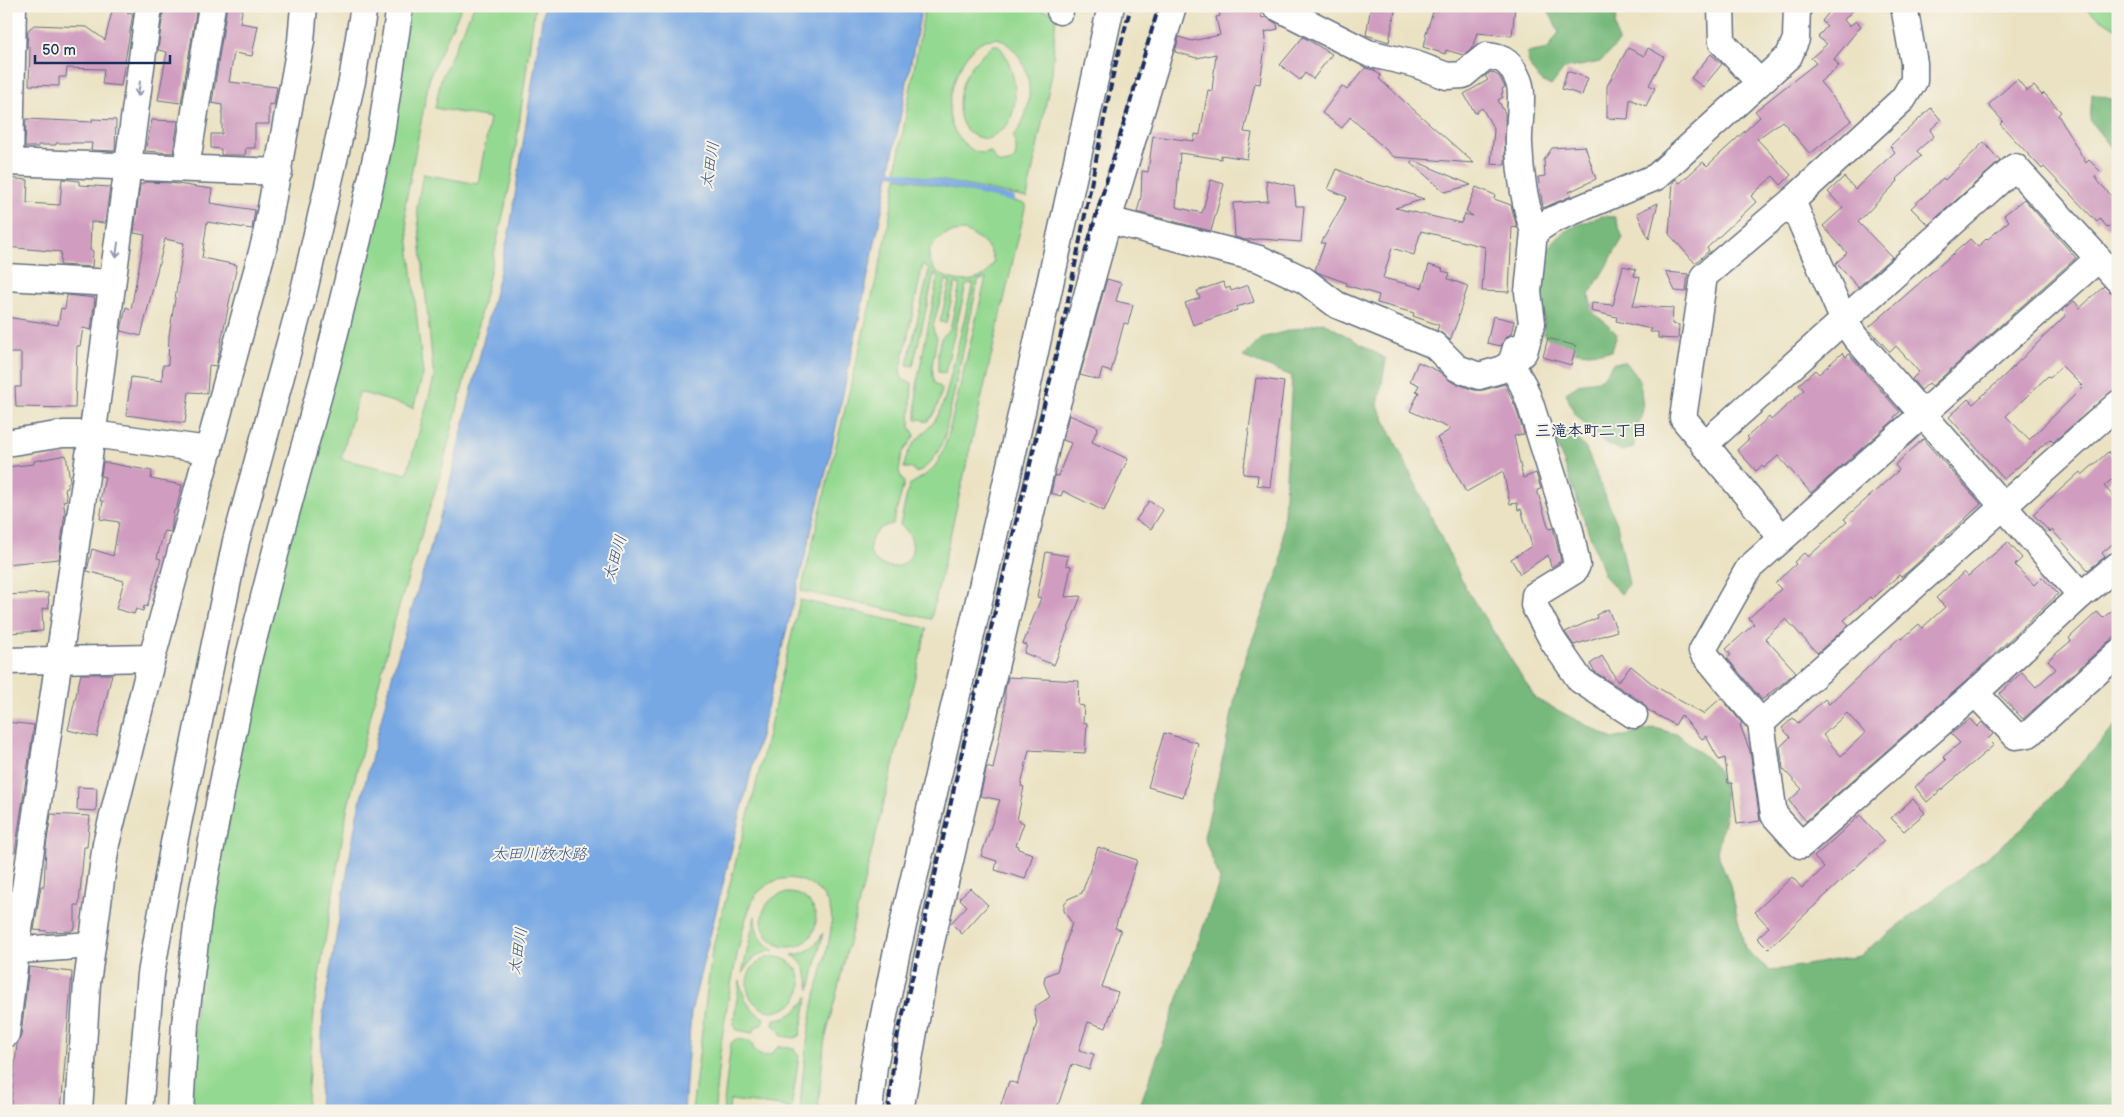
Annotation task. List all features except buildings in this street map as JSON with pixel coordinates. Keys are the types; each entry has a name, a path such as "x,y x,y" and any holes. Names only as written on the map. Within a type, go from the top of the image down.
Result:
{"street":[{"path":"13,6 8,162 279,172"},
{"path":"6,1034 11,951 59,659 92,434 149,6"},
{"path":"186,168 212,6"},
{"path":"79,1111 87,983 106,844 152,658 265,242 301,41 304,6"},
{"path":"140,1111 151,974 174,843 236,541 303,295 352,81 364,6"},
{"path":"180,1111 185,1024 199,909 223,783 248,660 327,365 358,239 380,140 400,6"},
{"path":"869,1111 874,1066 896,954 1004,492 1111,6"},
{"path":"900,1111 925,968 1052,422 1108,220 1173,6"},
{"path":"1108,220 1260,259 1304,280 1337,305 1434,345 1457,368 1479,376 1500,370 1511,364 1524,352 1532,323 1525,240 1528,216 1518,145 1521,84 1512,68 1500,57 1486,56 1463,75 1448,76 1415,64 1368,53 1275,6"},
{"path":"1721,6 1722,42 1759,82"},
{"path":"1525,240 1552,220 1656,177 1789,56 1796,39 1797,6"},
{"path":"1782,538 1683,418 1704,276 1792,201 1903,99 1914,81 1914,63 1904,6"},
{"path":"1704,445 2015,167 2118,280"},
{"path":"1792,201 1844,321 1855,337 2081,595"},
{"path":"2098,258 1749,568 1702,651 1761,723 1774,815 1801,845 1975,693 2081,595 2118,565"},
{"path":"6,277 112,283"},
{"path":"1511,364 1523,385 1530,404 1570,531 1577,565 1574,571 1535,595 1534,605 1553,641 1580,680 1634,715"},
{"path":"1761,723 2118,404"},
{"path":"6,443 63,434 92,434 209,450"},
{"path":"1975,693 2016,736 2029,734 2118,653"},
{"path":"6,661 152,658"},
{"path":"11,951 92,945"}],"green space":[{"path":"408,6 462,6 430,75 405,206 423,375 413,408 359,392 341,459 407,474 434,379 417,207 423,174 478,184 490,118 435,108 441,79 474,6 535,6 512,176 472,350 442,468 394,623 347,810 315,1000 306,1111 190,1111 196,996 222,823"},
{"path":"925,6 1017,6 1056,13 1052,73 1027,198 896,171","holes":["998,38 1010,46 1026,70 1029,83 1029,98 1021,125 1013,137 1016,148 1015,157 1010,163 1005,164 998,163 990,151 977,152 962,141 952,126 949,105 951,92 960,66 975,47 985,40"]},
{"path":"1550,6 1619,6 1615,24 1618,43 1600,62 1564,69 1551,86 1534,73 1529,64 1527,53 1548,49 1559,32 1549,12"},
{"path":"2081,6 2118,6 2118,30"},
{"path":"993,45 998,45 1004,52 1012,71 1015,103 1013,113 1007,125 988,139 976,137 966,130 962,122 959,104 962,85 969,70"},
{"path":"2092,94 2118,101 2118,156 2090,121"},
{"path":"897,177 1026,204 931,619 801,591 885,243","holes":["965,231 987,246 994,262 988,272 982,277 966,281 948,278 940,274 934,269 929,258 929,250 944,235","923,264 929,270 907,365 913,366 934,274 938,276 917,383 916,420 921,419 926,422 932,416 937,407 942,388 934,383 932,366 937,337 933,326 946,280 950,282 940,322 946,323 955,284 960,284 950,329 941,338 938,352 938,372 945,373 966,285 973,283 942,407 933,423 911,448 905,460 904,468 912,468 916,473 930,463 944,439 978,281 986,278 945,446 939,460 931,470 909,485 900,525 907,531 911,539 911,554 902,565 894,567 877,563 872,557 870,544 877,531 884,526 893,524 904,483 899,472 902,454 915,435 910,427 912,383 903,380 900,373"]},
{"path":"1602,216 1615,217 1623,238 1589,295 1593,313 1617,334 1612,351 1588,353 1556,349 1544,334 1542,282 1546,256 1551,244 1564,232"},
{"path":"1323,322 1386,359 1378,406 1465,587 1536,699 1613,739 1655,728 1679,735 1716,766 1725,794 1725,817 1717,852 1730,885 1745,949 1770,971 1860,956 2021,830 2118,723 2118,1111 1138,1111 1220,880 1204,837 1226,744 1240,672 1281,565 1292,376 1243,357 1261,338"},
{"path":"1626,362 1640,381 1643,409 1633,448 1622,451 1599,439 1574,413 1566,393 1580,384 1601,379 1614,363"},
{"path":"1567,428 1586,449 1617,524 1629,584 1621,594 1604,575 1554,435"},
{"path":"800,600 927,628 824,1044 818,1111 800,1111 803,1071 809,1032 815,996 828,945 832,922 831,913 822,894 814,887 796,879 785,879 775,881 766,886 755,896 751,904 745,921 728,1001 715,1111 692,1111 712,951 754,793"},
{"path":"784,893 794,893 804,897 812,905 816,920 812,935 804,943 794,947 784,947 774,943 766,935 762,925 762,915 766,905 774,897"},
{"path":"755,916 756,927 760,936 774,951 759,955 748,965 742,974"},
{"path":"823,933 810,990 803,965 792,955 797,955 810,948 818,942"},
{"path":"769,957 779,957 789,961 797,969 801,984 797,999 789,1007 779,1011 769,1011 759,1007 751,999 747,989 747,979 751,969 759,961"},
{"path":"740,980 750,1007 764,1018 762,1024 755,1028 753,1033 737,1030 733,1024"},
{"path":"808,996 800,1035 795,1038 781,1036 780,1031 773,1025 774,1019 790,1015 802,1005"},
{"path":"736,1039 750,1041 755,1051 762,1056 770,1055 780,1046 794,1049 799,1056 791,1111 787,1111 787,1107 730,1100 729,1111 723,1111 731,1043"}],"water":[{"name":"太田川放水路","path":"544,6 922,6 883,205 829,460 691,1012 684,1111 319,1111 323,1013 357,815 394,668 448,490 510,228"}],"waterway":[{"path":"882,170 1012,199"}],"railway":[{"path":"888,1111 896,1041 915,967 967,729 1062,330 1114,70 1131,6"},
{"path":"1085,253 1159,6"}],"district":[{"name":"三滝本町二丁目","path":"1591,430"}],"water label":[{"name":"太田川","path":"709,165"},
{"name":"太田川","path":"614,558"},
{"name":"太田川","path":"517,951"}]}
